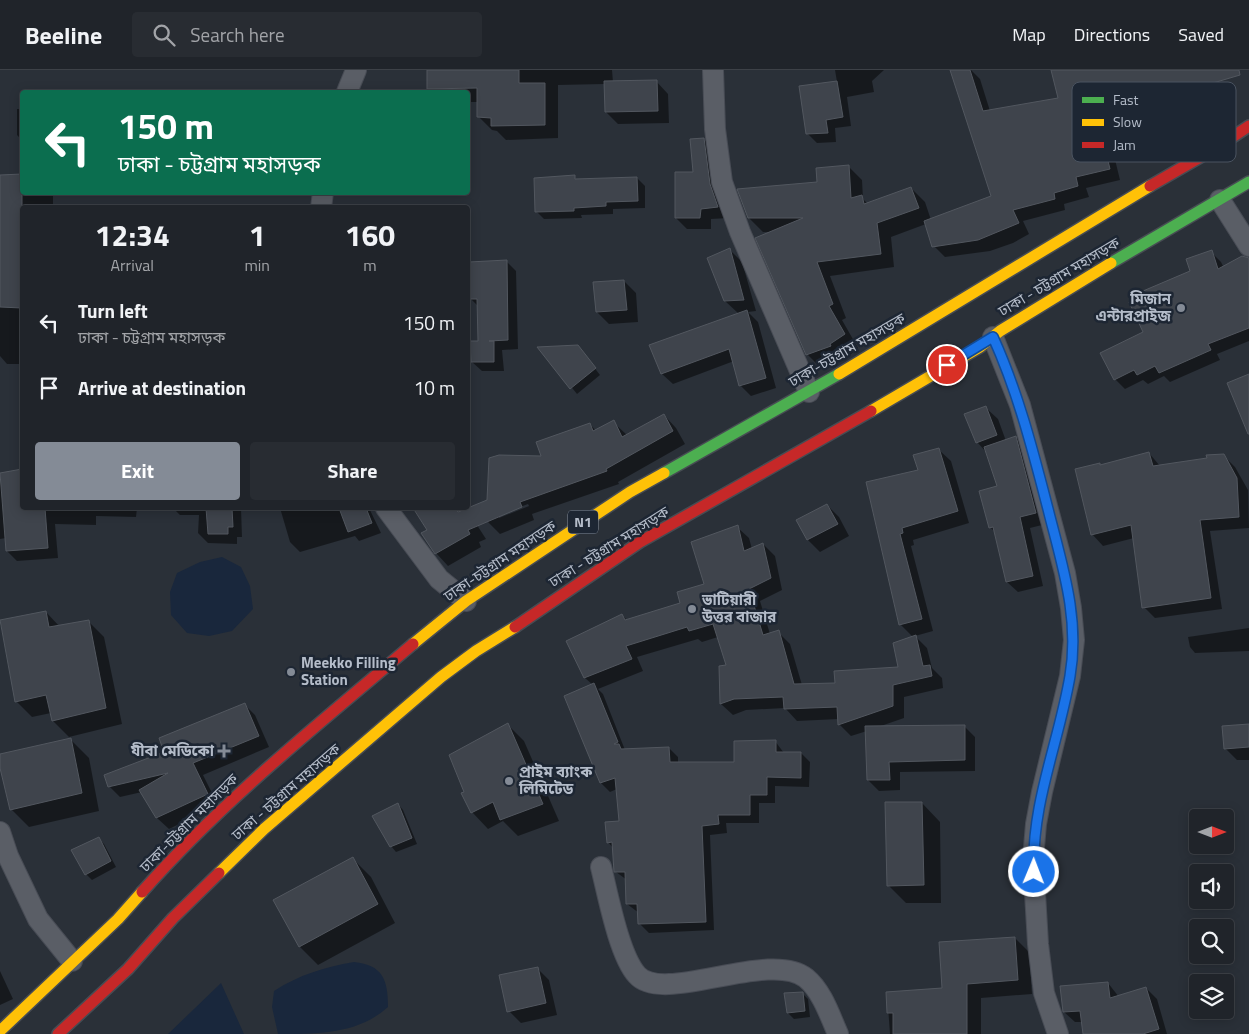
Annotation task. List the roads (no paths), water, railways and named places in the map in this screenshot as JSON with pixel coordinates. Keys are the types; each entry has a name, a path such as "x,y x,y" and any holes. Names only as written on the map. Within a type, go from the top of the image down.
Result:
{"highway":[{"name":"ঢাকা-চট্টগ্রাম মহাসড়ক","path":"1236,135 1249,126"},
{"name":"ঢাকা-চট্টগ্রাম মহাসড়ক","path":"0,1031 118,919 169,862 254,779 466,601 630,492 787,402 809,392 970,296 991,280 1112,206 1191,162"},
{"name":"ঢাকা - চট্টগ্রাম মহাসড়ক","path":"58,1034 128,969 173,918 264,829 441,677 476,651 500,637 640,542 797,451 818,442 993,337 1122,256 1249,182"}],"street":[{"path":"348,90 356,70"},
{"path":"713,70 715,129 722,182 740,232 809,392"},
{"path":"1220,200 1249,246"},
{"path":"993,337 1020,405 1065,573 1074,640 1070,676 1036,824 1033,859 1038,944 1044,993 1058,1034"},
{"path":"387,510 439,579 466,601"},
{"path":"0,832 8,856 38,919 72,961"},
{"path":"601,867 624,952 637,976 650,985 698,980 770,968 790,969 806,978 819,994 838,1034"}],"water":[{"path":"222,557 241,567 250,586 253,609 232,631 209,636 187,633 171,615 170,592 177,573 200,562"},
{"path":"354,962 372,966 378,970 387,989 388,1007 364,1023 337,1031 308,1034 278,1034 272,1007 274,991 312,972"},
{"path":"221,983 244,1034 168,1034"}],"place":[{"name":"মিজান এন্টারপ্রাইজ","path":"1181,308"},
{"name":"ভাটিয়ারী উত্তর বাজার","path":"692,609"},
{"name":"Meekko Filling Station","path":"291,672"},
{"name":"যীবা মেডিকো","path":"224,751"},
{"name":"প্রাইম ব্যাংক লিমিটেড","path":"509,781"}]}
